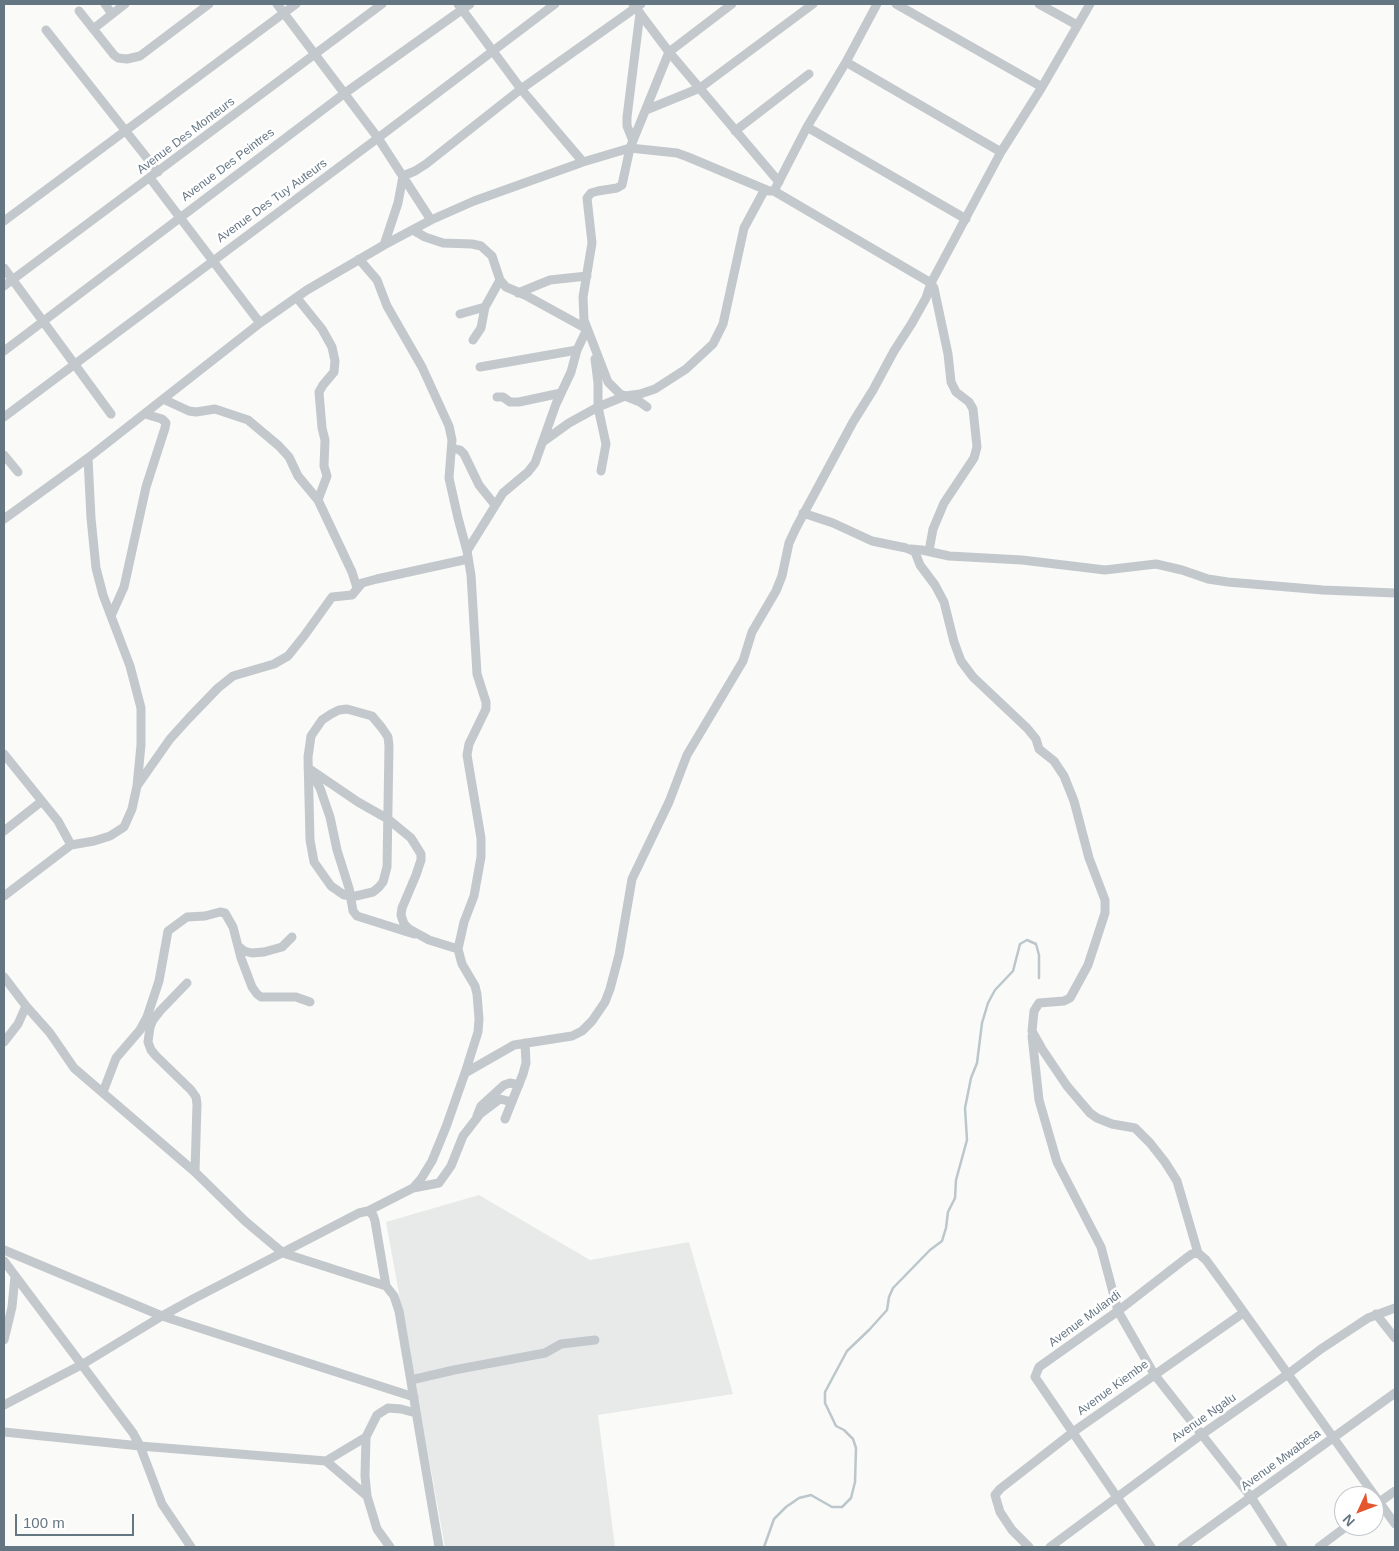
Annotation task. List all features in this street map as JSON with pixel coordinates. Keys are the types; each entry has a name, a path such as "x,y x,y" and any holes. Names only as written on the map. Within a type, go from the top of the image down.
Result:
{"street":[{"path":"105,4 112,14"},
{"path":"93,29 125,4"},
{"path":"79,11 118,58 133,58 140,56 209,4"},
{"path":"277,4 378,138 431,220"},
{"path":"4,221 296,4"},
{"name":"Avenue Des Monteurs","path":"4,286 382,4"},
{"name":"Avenue Des Peintres","path":"4,351 460,7 470,4"},
{"name":"Avenue Des Tuy Auteurs","path":"4,417 555,4"},
{"path":"647,407 620,394 608,382 587,329 583,309 584,286 592,243 587,198 591,193 598,190 620,188 623,183 632,145 668,52 732,4"},
{"path":"646,110 700,88 813,4"},
{"path":"544,441 569,423 598,407 625,396 655,390 686,369 713,344 723,324 744,228 770,190 779,182 808,126 846,62 877,4"},
{"path":"896,4 1042,86"},
{"path":"1039,4 1077,24"},
{"path":"465,1073 514,1045 572,1036 582,1031 592,1022 605,1002 619,955 632,879 669,802 688,755 743,661 752,632 776,591 782,576 790,543 803,513 889,359 926,298 931,283 1001,152 1090,4"},
{"path":"460,7 521,89 582,162"},
{"path":"637,7 668,52 779,182"},
{"path":"403,176 416,171 426,164 521,89 637,7"},
{"path":"632,145 627,126 627,117 637,7"},
{"path":"46,30 158,172"},
{"path":"846,62 1001,152"},
{"path":"735,131 810,74"},
{"path":"808,126 966,218"},
{"path":"4,519 88,458 260,323 359,259 431,220 474,200 632,145 683,155 770,190 931,283 938,303 948,354 950,382 956,392 971,405 977,447 974,458 944,503 933,529 929,551"},
{"path":"384,245 398,203 403,176"},
{"path":"150,178 260,323"},
{"path":"413,230 425,237 443,243 481,246 492,256 500,280 506,287 534,299 575,324 587,329"},
{"path":"359,259 377,280 387,306 429,381 449,426 452,448 448,469 449,478 468,555 472,583 477,674 486,702 486,709 469,744 467,755 481,838 482,857 474,896 464,922 458,949 462,964 475,986 479,1019 478,1032 465,1073 432,1161 413,1188"},
{"path":"4,268 111,414"},
{"path":"518,293 550,280 586,276"},
{"path":"473,340 483,325 485,307 500,280"},
{"path":"297,298 322,329 332,347 335,361 334,372 323,384 319,392 325,440 324,466 327,476 318,500"},
{"path":"460,314 485,307"},
{"path":"137,786 170,739 218,688 233,676 274,664 288,656 332,597 352,594 362,583 468,555 503,493 528,472 535,463 561,393 571,372 577,350 587,329"},
{"path":"594,346 598,383 598,407 606,444 601,471"},
{"path":"480,366 577,350"},
{"path":"496,398 503,397 510,402 519,402 561,393"},
{"path":"163,399 189,411 196,412 215,409 248,420 279,446 289,457 298,476 318,500 352,572 357,588"},
{"path":"111,616 124,587 146,487 165,428 166,422 162,419 145,414"},
{"path":"452,448 460,450 464,454 478,485 495,505"},
{"path":"4,454 18,472"},
{"path":"4,896 72,845 94,842 124,828 132,809 137,786 141,745 141,708 130,666 111,616 96,568 88,458"},
{"path":"803,513 833,523 872,540 949,556 1015,560 1105,570 1156,564 1208,579 1228,582 1324,590 1395,593"},
{"path":"911,549 944,602 961,661 973,677 1027,728 1036,740 1039,749 1054,761 1064,776 1074,801 1094,873 1105,900 1105,913 1088,965 1068,1000 1038,1003 1034,1011 1032,1031 1039,1100 1057,1162 1101,1247 1118,1311 1154,1374 1251,1497 1283,1547"},
{"path":"339,710 357,711 372,716 388,737 388,819 388,861 383,882 373,892 356,896 337,892 314,862 310,840 308,768 311,736 322,720 339,710"},
{"path":"4,754 7,765 42,801 58,821 72,845"},
{"path":"308,768 316,780 326,806 351,896 351,907 357,916 458,949"},
{"path":"308,768 358,802 388,819 411,838 421,854 420,866 402,908 401,915 404,924 418,935"},
{"path":"4,831 42,801"},
{"path":"103,1092 116,1058 140,1030 147,1017 159,981 166,936 172,927 187,917 223,912 228,916 252,987 259,996 296,997 310,1002"},
{"path":"238,946 244,951 252,953 264,952 282,946 292,937"},
{"path":"4,977 50,1033 74,1068 195,1172 245,1221 283,1253 386,1286"},
{"path":"187,983 160,1011 154,1020 150,1028 148,1042 156,1056 191,1090 196,1098 195,1172"},
{"path":"4,1042 18,1024 26,1006"},
{"path":"1032,1031 1067,1086 1090,1113 1112,1124 1135,1128 1165,1162 1177,1181 1198,1253 1206,1260 1334,1437 1365,1486"},
{"path":"505,1119 526,1063 525,1043"},
{"path":"4,1406 82,1364 162,1316 359,1213 368,1211 413,1188 434,1185 442,1180 451,1166 464,1136 476,1118 481,1106 504,1085 510,1083 519,1085"},
{"path":"476,1118 500,1099 512,1102"},
{"path":"368,1211 373,1215 386,1286 394,1296 399,1311 439,1547"},
{"path":"4,1250 162,1316 414,1397"},
{"name":"Avenue Mulandi","path":"1151,1547 1035,1377 1039,1367 1118,1311 1185,1259 1192,1254 1198,1253"},
{"path":"4,1261 122,1417 140,1446 162,1504 191,1547"},
{"path":"4,1340 12,1307 15,1276"},
{"name":"Avenue Ngalu","path":"1050,1547 1201,1434 1357,1324 1376,1314 1395,1308"},
{"name":"Avenue Kiembe","path":"1029,1547 1012,1530 1000,1512 995,1495 1000,1489 1073,1432 1244,1313"},
{"path":"1376,1314 1395,1338"},
{"path":"412,1380 545,1353 561,1344 595,1340"},
{"name":"Avenue Mwabesa","path":"1182,1547 1395,1393"},
{"path":"390,1547 377,1529 367,1496 366,1437 377,1415 388,1408 416,1413"},
{"path":"4,1432 140,1446 326,1461 366,1437"},
{"path":"326,1461 367,1496"},
{"path":"1384,1499 1395,1491"},
{"path":"1384,1512 1395,1524"},
{"path":"1319,1547 1334,1536"}],"shaded area":[{"path":"479,1195 590,1260 689,1242 733,1394 598,1415 615,1547 445,1547 386,1222"}],"waterway":[{"path":"764,1547 774,1519 799,1498 811,1495 832,1507 842,1507 851,1498 855,1482 856,1448 853,1439 844,1430 836,1426 825,1403 825,1392 847,1351 887,1310 893,1288 930,1250 942,1241 948,1212 955,1198 956,1180 967,1140 965,1108 971,1078 977,1063 982,1023 988,1003 995,990 1013,971 1020,944 1027,940 1036,944 1039,955 1039,978"}]}
